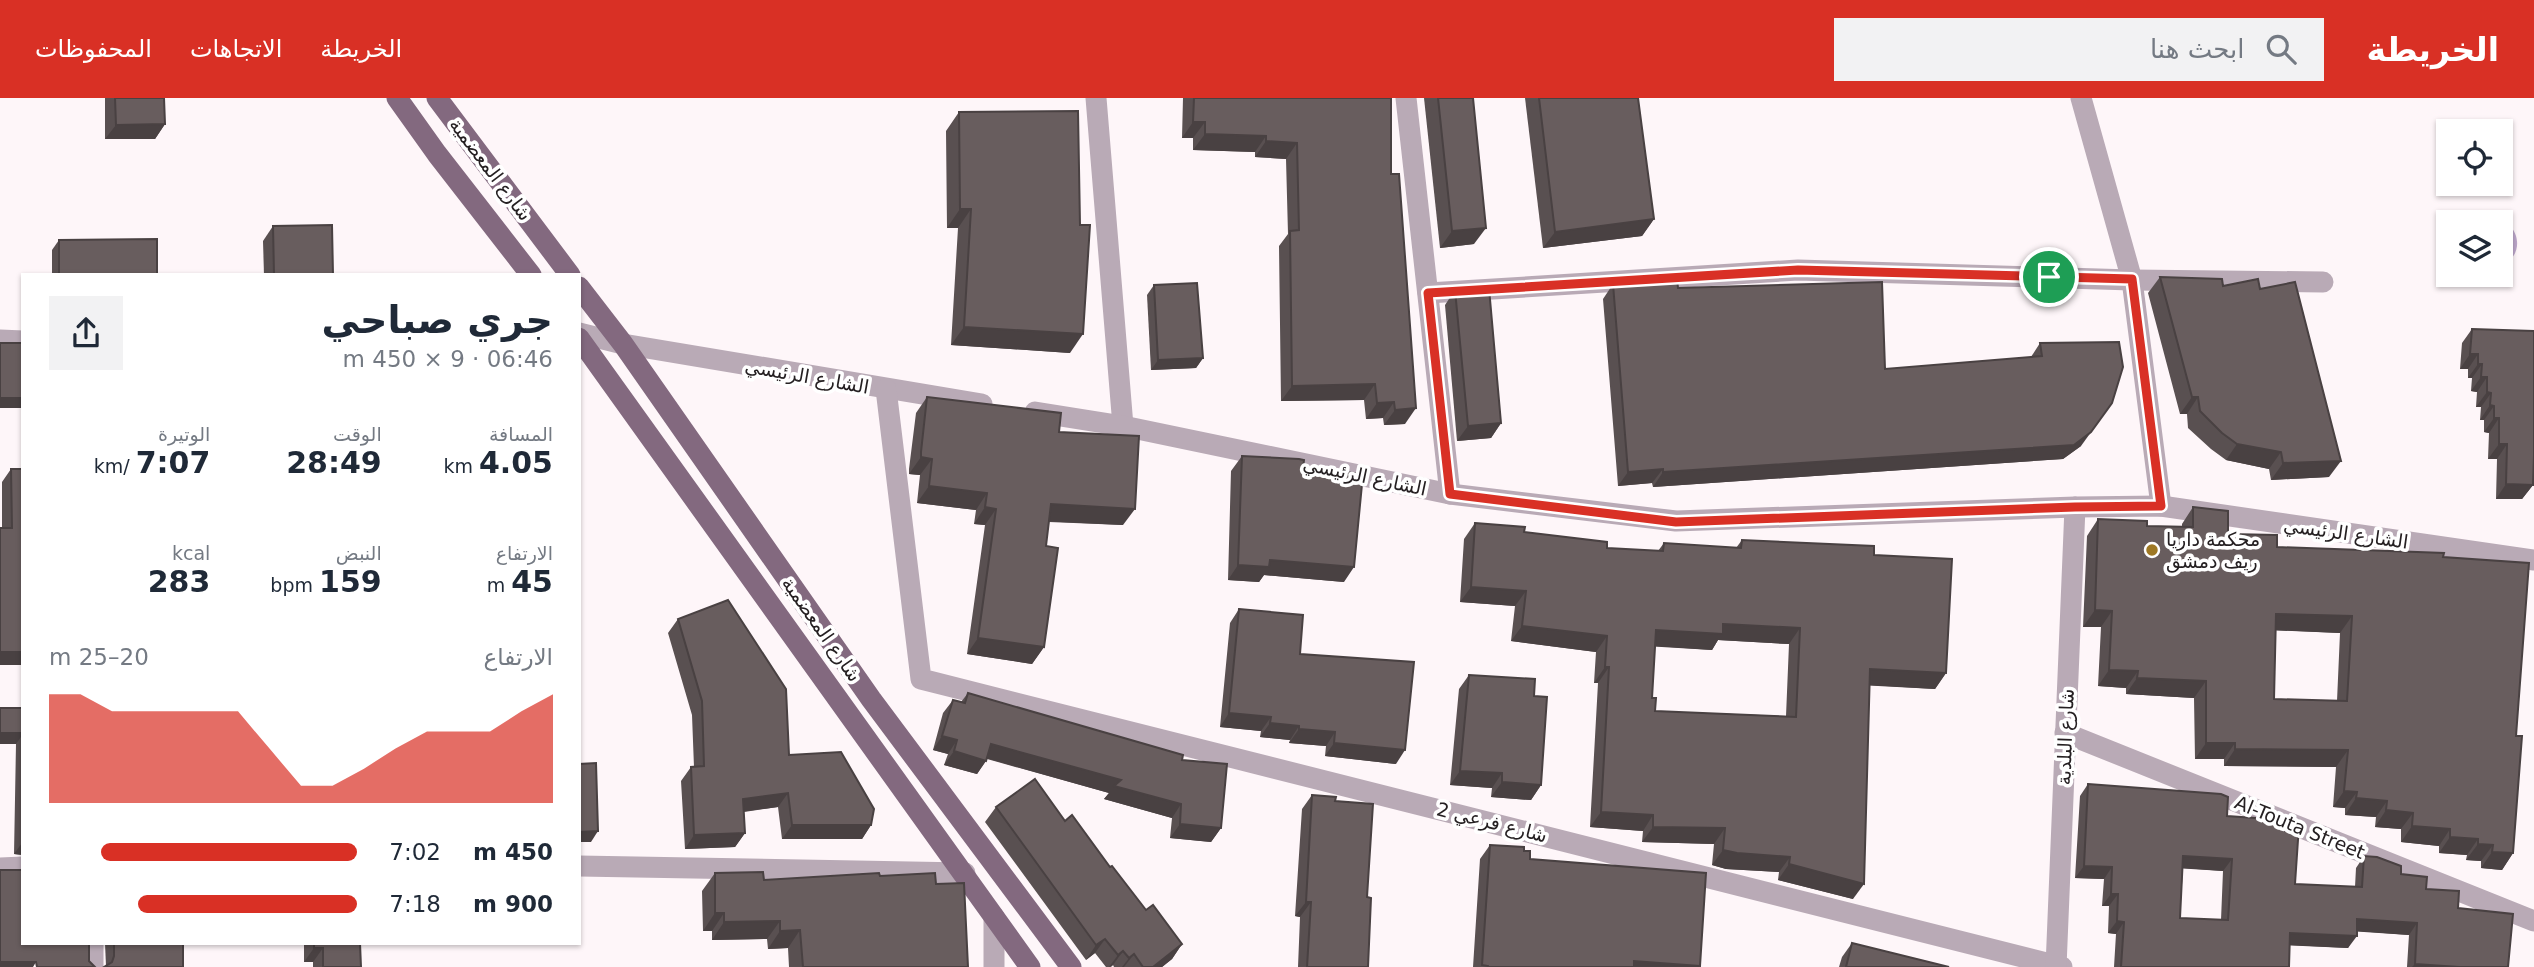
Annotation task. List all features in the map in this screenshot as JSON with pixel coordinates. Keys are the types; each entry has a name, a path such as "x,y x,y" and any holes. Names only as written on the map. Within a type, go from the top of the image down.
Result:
{"main road":[{"name":"شارع المعضمية","path":"397,98 529,273"},
{"name":"شارع المعضمية","path":"437,98 569,273"},
{"path":"437,154 464,133"},
{"name":"شارع المعضمية","path":"581,290 871,699 1071,967"},
{"name":"شارع المعضمية","path":"581,338 1030,967"}],"street":[{"path":"1096,98 1123,426"},
{"path":"1406,98 1450,494"},
{"path":"2081,98 2132,279 2161,506"},
{"path":"1428,293 1798,270 2323,282"},
{"name":"الشارع الرئيسي","path":"581,335 622,345 1123,426 1450,494 1676,522 2161,506 2534,561"},
{"path":"0,340 21,341"},
{"name":"شارع فرعي 2","path":"887,389 922,679 2058,966"},
{"name":"شارع البلدية","path":"2058,966 2075,507"},
{"name":"Al-Touta Street","path":"2065,733 2534,921"},
{"path":"581,866 965,873"},
{"path":"0,868 21,867"},
{"path":"994,917 994,967"},
{"path":"93,945 93,967"}],"shaded area":[{"path":"2513,229 2517,245 2513,256"}],"building":[{"path":"115,98 164,98 165,124 116,125"},
{"path":"1194,98 1391,98 1391,174 1399,174 1416,408 1395,410 1394,402 1377,403 1375,384 1292,386 1290,231 1299,230 1297,143 1266,141 1266,136 1205,134 1205,122 1193,122"},
{"path":"1438,98 1473,98 1486,228 1452,231"},
{"path":"1539,98 1638,98 1654,219 1555,232"},
{"path":"1078,111 1080,225 1090,225 1083,334 964,327 971,209 960,209 959,112"},
{"path":"332,225 333,273 274,273 273,226"},
{"path":"157,239 157,273 59,273 59,240"},
{"path":"2160,277 2222,279 2223,286 2258,279 2260,289 2295,282 2341,461 2283,463 2281,452 2237,444 2200,411 2198,397 2192,397"},
{"path":"1677,279 1678,288 1882,282 1885,369 2042,356 2040,343 2119,342 2123,367 2112,403 2091,432 2074,445 1663,472 1663,469 1628,472 1613,284"},
{"path":"1197,283 1203,358 1158,360 1154,285"},
{"path":"1489,288 1501,423 1468,426 1455,290"},
{"path":"2472,329 2534,331 2533,485 2506,484 2507,444 2499,444 2499,418 2494,418 2494,406 2490,405 2491,393 2487,392 2487,377 2481,377 2482,364 2478,364 2478,354 2470,354"},
{"path":"0,343 21,343 21,398 0,398"},
{"path":"927,397 1061,413 1059,432 1139,436 1135,509 1051,504 1046,546 1058,548 1044,647 978,638 996,509 985,507 987,493 929,486 932,459 921,457"},
{"path":"1242,456 1299,459 1304,460 1303,468 1363,474 1354,567 1270,560 1269,567 1238,565"},
{"path":"11,469 21,469 21,652 0,652 0,528 12,528"},
{"path":"2193,507 2228,511 2228,534 2277,535 2277,547 2444,553 2443,557 2529,563 2516,736 2522,736 2513,853 2492,852 2493,845 2478,844 2478,839 2450,837 2450,829 2412,826 2413,813 2386,810 2387,801 2356,798 2357,792 2344,791 2348,750 2235,749 2235,743 2206,743 2206,681 2137,678 2138,671 2109,670 2112,611 2095,610 2098,519 2147,521 2147,526 2193,527","holes":["2276,614 2352,616 2347,701 2274,699"]},
{"path":"1475,523 1525,527 1524,532 1607,542 1607,548 1663,551 1664,543 1741,548 1742,540 1874,546 1874,555 1952,559 1946,673 1870,669 1864,884 1789,864 1790,857 1723,850 1725,828 1653,827 1653,815 1601,812 1609,667 1605,667 1607,636 1522,626 1526,591 1471,587","holes":["1723,624 1800,628 1796,717 1655,711 1656,698 1652,698 1656,630 1723,634"]},
{"path":"728,600 786,689 789,755 841,752 874,809 871,825 792,825 788,793 743,799 745,833 694,835 691,767 704,766 702,701 678,619"},
{"path":"1239,609 1303,615 1300,654 1414,662 1405,750 1334,743 1335,732 1270,723 1271,717 1229,713"},
{"path":"1469,675 1535,679 1534,696 1547,697 1541,785 1502,782 1502,773 1460,771"},
{"path":"968,693 1183,755 1182,760 1227,764 1221,828 1180,824 1181,804 1114,786 1121,780 991,744 986,761 954,751 957,740 942,736 953,700 965,703"},
{"path":"0,708 21,708 21,733 0,733"},
{"path":"596,763 598,831 581,832 581,764"},
{"path":"1035,779 1065,821 1072,815 1146,910 1153,905 1182,944 1153,967 1143,967 1134,954 1129,958 1123,951 1118,955 1105,939 1096,945 996,807"},
{"path":"2088,784 2221,794 2228,797 2227,816 2285,820 2299,825 2295,884 2362,887 2364,856 2377,857 2401,866 2401,874 2427,877 2426,889 2459,891 2458,908 2513,914 2508,967 2415,964 2417,923 2357,919 2357,936 2290,933 2289,967 2121,967 2124,922 2117,921 2118,894 2111,894 2112,867 2084,866","holes":["2183,856 2232,859 2228,920 2180,918"]},
{"path":"1312,795 1336,797 1335,801 1373,804 1367,897 1371,898 1368,967 1307,967 1311,902 1306,902"},
{"path":"1490,845 1524,847 1524,851 1530,851 1530,859 1706,873 1700,966 1634,961 1634,967 1482,965"},
{"path":"0,870 21,870 21,945 89,945 89,961 95,967 37,967 36,962 0,962"},
{"path":"763,872 764,880 879,873 880,876 935,873 936,884 964,883 968,967 803,967 800,930 780,931 780,921 724,922 724,913 715,913 715,873"},
{"path":"1852,943 1949,967 1846,967"},
{"path":"114,945 183,945 183,967 104,967 112,962"},
{"path":"314,945 360,945 361,967 323,967 323,948 314,948"}],"place":[{"name":"محكمة داريا ريف دمشق","path":"2152,550"}],"route":[{"path":"1798,270 2049,277 2132,279 2161,506 1676,522 1450,494 1428,293 1798,270"}]}
